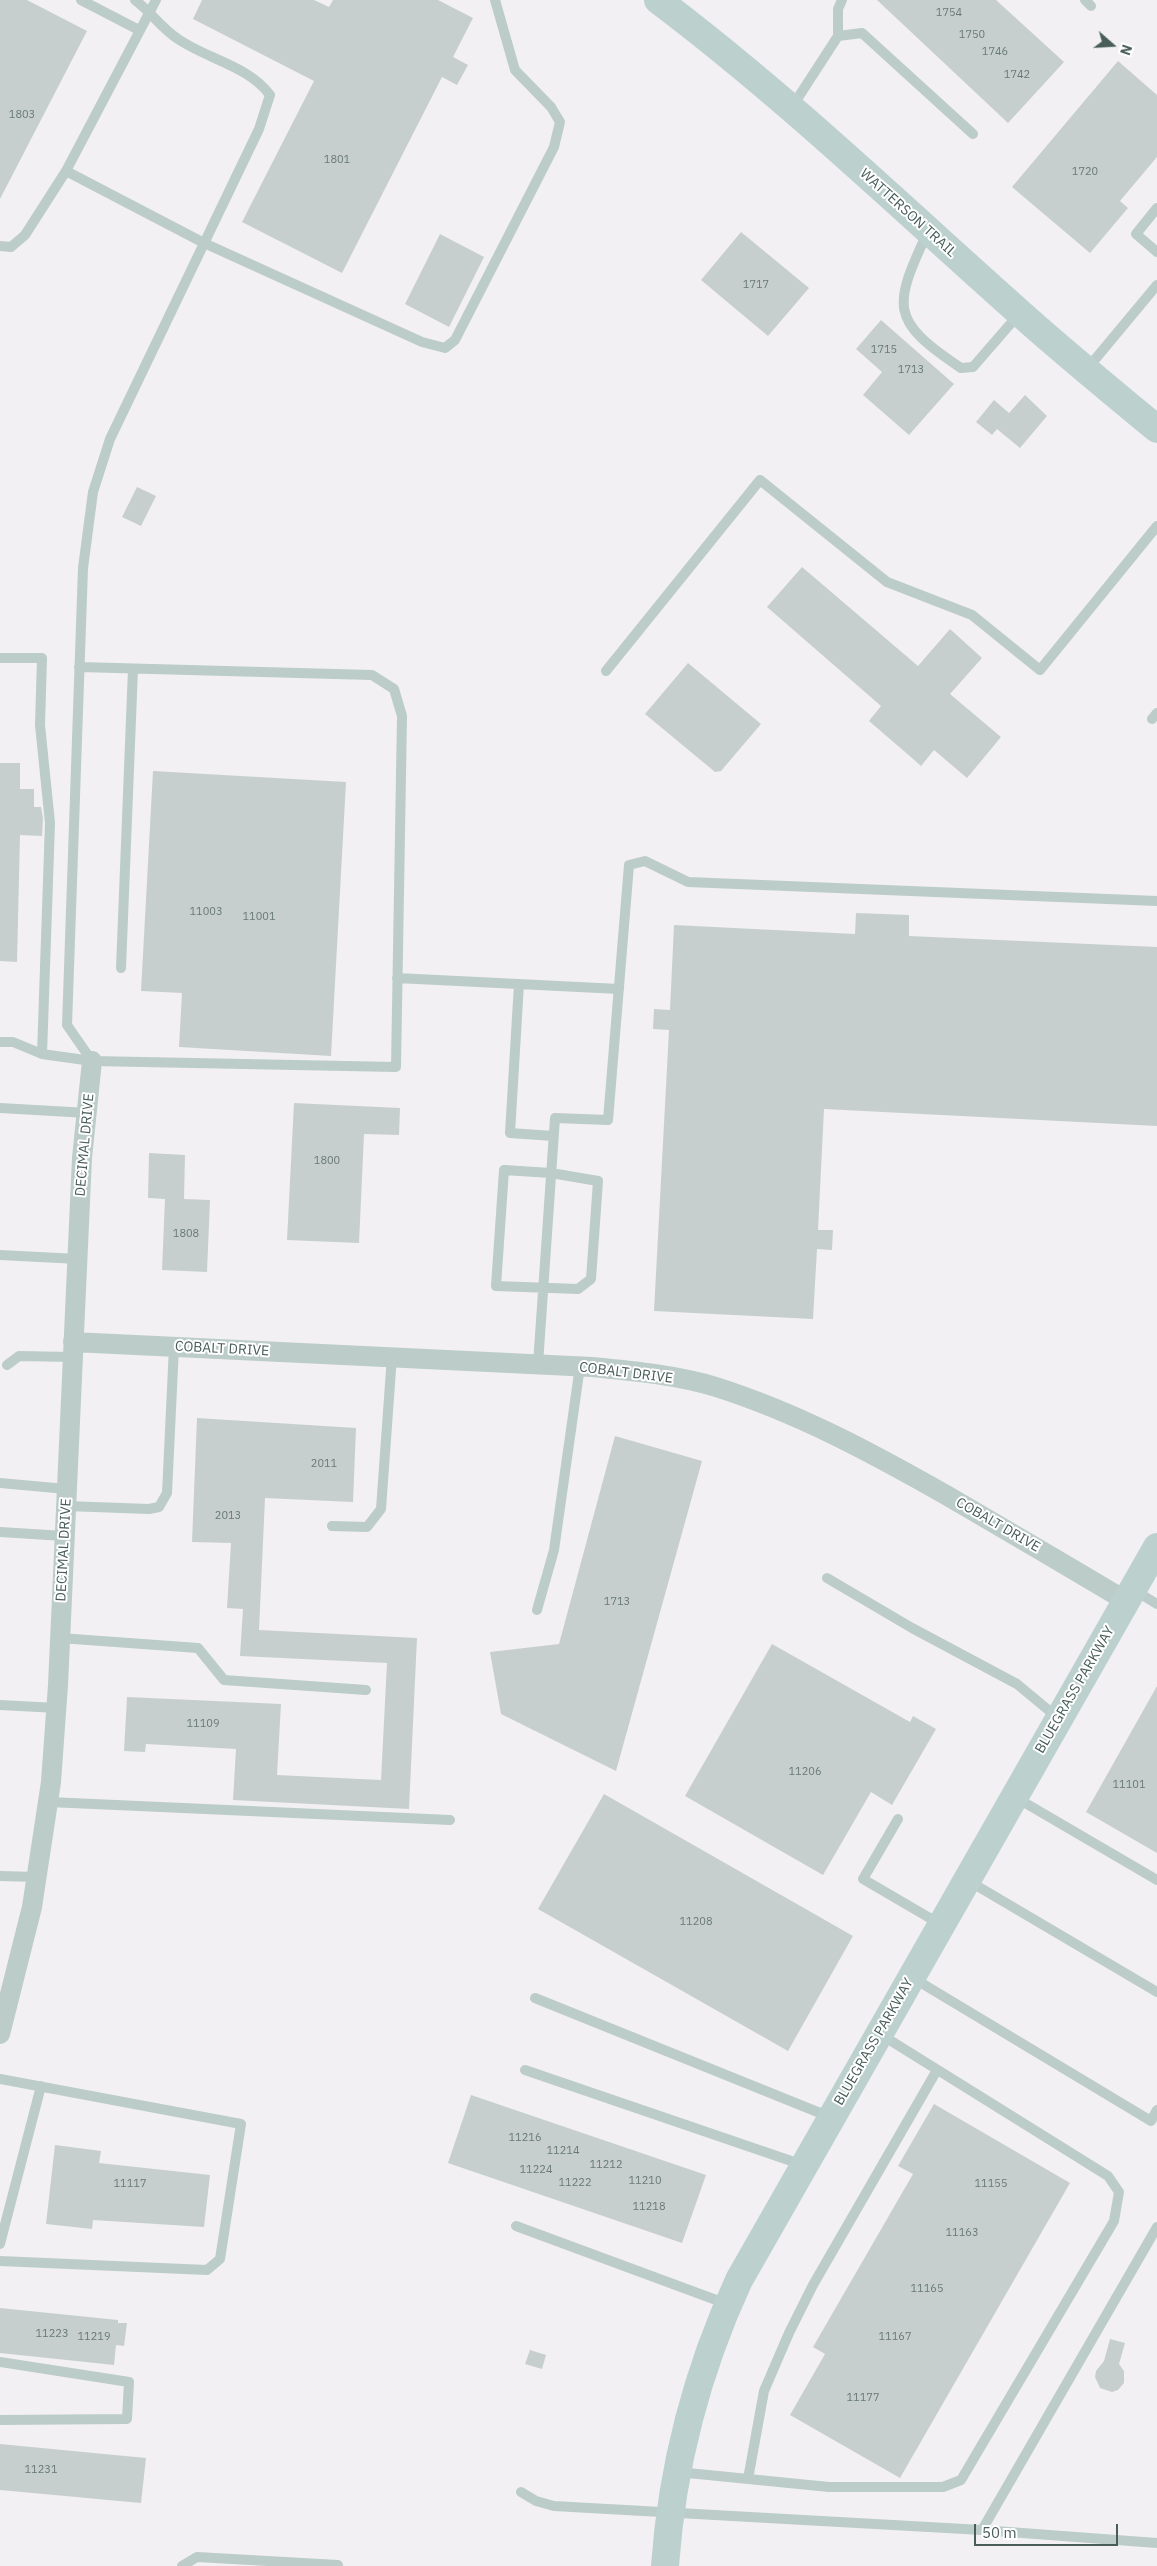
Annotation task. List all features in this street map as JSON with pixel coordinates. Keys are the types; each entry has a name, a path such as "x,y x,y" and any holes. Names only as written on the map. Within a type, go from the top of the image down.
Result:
{"street":[{"name":"WATTERSON TRAIL","path":"658,0 713,42 791,108 1086,370 1151,420"},
{"name":"DECIMAL DRIVE","path":"0,2034 30,1916 49,1802 57,1708 82,1158 92,1061"},
{"name":"COBALT DRIVE","path":"73,1349 174,1347 580,1366 642,1372 714,1387 794,1415 1129,1595"},
{"name":"BLUEGRASS PARKWAY","path":"665,2566 678,2472 696,2391 728,2304 830,2118 1157,1547"}],"lane":[{"path":"81,0 139,30"},
{"path":"92,1061 67,1025 83,568 93,492 110,439 259,129 270,95 260,82 180,41 166,31 150,11 135,0"},
{"path":"0,246 12,247 25,235 66,171 156,0"},
{"path":"66,171 204,243 422,342 444,348 455,340 554,147 560,122 551,107 515,70 495,0"},
{"path":"791,108 838,36 838,9 842,0"},
{"path":"838,36 862,33 973,134"},
{"path":"1157,208 1136,234 1157,252"},
{"path":"928,230 908,276 902,303 912,330 927,345 961,368 973,367 990,345 1020,313"},
{"path":"1086,370 1157,286"},
{"path":"606,671 760,480 887,582 972,615 1040,670 1157,526"},
{"path":"0,658 42,658 40,724 50,823 42,1054"},
{"path":"0,1042 13,1042 42,1054 92,1061 396,1067 402,716 394,689 372,675 79,667"},
{"path":"121,968 133,669"},
{"path":"538,1364 555,1118 608,1120 629,865 645,861 688,882 1157,901"},
{"path":"397,978 619,989"},
{"path":"519,984 510,1132 553,1136"},
{"path":"0,1108 88,1112"},
{"path":"504,1170 551,1173 598,1180 590,1280 578,1289 543,1288 496,1286 504,1170"},
{"path":"0,1255 78,1259"},
{"path":"0,1483 66,1497 149,1509 159,1507 166,1493 174,1347"},
{"path":"7,1365 19,1356 73,1349"},
{"path":"332,1526 367,1527 382,1509 392,1356"},
{"path":"536,1610 554,1550 580,1366"},
{"path":"0,1532 64,1536"},
{"path":"827,1578 912,1628 1017,1684 1058,1718"},
{"path":"1129,1595 1157,1604"},
{"path":"60,1638 198,1648 224,1680 366,1690"},
{"path":"0,1705 57,1708"},
{"path":"1014,1796 1157,1880"},
{"path":"49,1802 450,1820"},
{"path":"898,1818 863,1879 941,1924"},
{"path":"0,1876 37,1878"},
{"path":"967,1880 1157,1992"},
{"path":"911,1977 1151,2121 1157,2110"},
{"path":"535,1998 830,2118"},
{"path":"678,2472 829,2487 943,2487 961,2480 1114,2221 1119,2192 1108,2176 879,2034"},
{"path":"525,2070 804,2165"},
{"path":"748,2479 764,2391 788,2333 813,2285 937,2070"},
{"path":"0,2079 241,2124 220,2258 207,2270 0,2261"},
{"path":"0,2244 41,2086"},
{"path":"516,2226 728,2304"},
{"path":"982,2530 1157,2227"},
{"path":"0,2362 129,2382 127,2419 0,2420"},
{"path":"521,2492 536,2501 554,2506 672,2511 982,2530 1157,2543"},
{"path":"182,2566 197,2557 338,2565"}],"building":[{"path":"0,0 27,0 87,31 0,199"},
{"path":"202,0 314,0 329,7 333,0 438,0 473,18 453,57 468,65 457,85 442,77 342,273 242,222 314,81 193,19"},
{"path":"877,0 996,0 1064,62 1008,123"},
{"path":"1118,61 1157,95 1157,157 1120,201 1128,208 1090,253 1012,187"},
{"path":"741,232 809,288 768,336 701,280"},
{"path":"440,234 484,257 449,327 405,304"},
{"path":"881,320 954,384 909,435 863,395 882,372 856,349"},
{"path":"1025,395 1047,416 1020,448 997,429 992,435 976,422 994,400 1009,413"},
{"path":"137,487 156,496 141,526 122,517"},
{"path":"802,567 918,666 950,629 982,658 950,694 1001,737 967,778 934,750 921,766 869,721 881,706 767,607"},
{"path":"688,663 761,724 721,771 715,772 645,714"},
{"path":"0,763 20,763 20,789 34,789 34,807 41,807 43,818 42,836 20,835 17,962 0,961"},
{"path":"153,771 346,782 331,1056 179,1047 182,993 141,991"},
{"path":"856,913 909,915 909,936 1157,947 1157,1126 824,1109 818,1230 833,1230 832,1250 817,1249 813,1319 654,1311 669,1030 653,1029 654,1009 670,1010 674,925 855,934"},
{"path":"294,1103 400,1108 399,1135 364,1134 359,1243 287,1240"},
{"path":"149,1153 185,1155 184,1199 210,1200 207,1272 162,1270 165,1199 148,1198"},
{"path":"197,1418 356,1428 353,1502 265,1498 259,1630 417,1638 409,1809 233,1800 236,1749 146,1744 145,1752 124,1751 127,1697 281,1704 277,1775 381,1780 387,1663 240,1656 243,1609 227,1608 231,1543 192,1542"},
{"path":"615,1436 702,1461 616,1771 501,1714 490,1652 559,1644"},
{"path":"772,1644 910,1722 913,1716 936,1729 892,1805 871,1792 823,1875 685,1796"},
{"path":"1157,1686 1157,1853 1086,1812"},
{"path":"604,1794 853,1936 788,2051 538,1909"},
{"path":"471,2095 706,2175 682,2243 448,2163"},
{"path":"934,2104 1070,2183 900,2478 790,2415 825,2354 813,2347 913,2174 898,2166"},
{"path":"55,2145 101,2151 99,2163 210,2175 204,2227 93,2220 92,2229 46,2224"},
{"path":"0,2308 118,2320 118,2323 127,2323 124,2346 116,2345 114,2365 0,2353"},
{"path":"1110,2339 1125,2343 1119,2364 1124,2371 1124,2383 1118,2390 1112,2392 1100,2388 1095,2377 1096,2371 1104,2361"},
{"path":"530,2350 546,2355 542,2369 525,2364"},
{"path":"0,2444 146,2458 141,2503 0,2490"}]}
